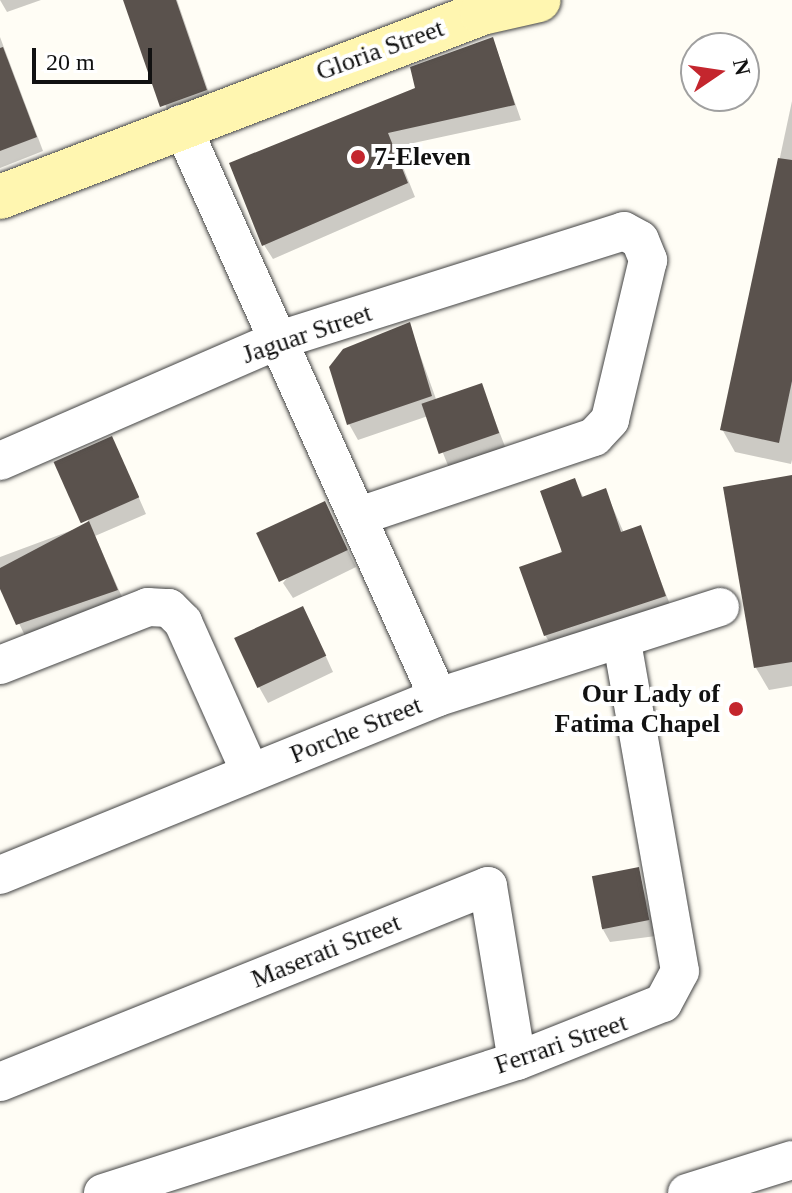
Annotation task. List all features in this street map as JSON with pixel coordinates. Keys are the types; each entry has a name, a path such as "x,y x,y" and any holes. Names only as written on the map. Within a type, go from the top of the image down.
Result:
{"street":[{"name":"Gloria Street","path":"0,197 481,6 539,0"},
{"path":"181,124 438,697"},
{"name":"Jaguar Street","path":"0,461 276,341 624,231 640,240 648,260 602,428 359,516"},
{"path":"0,665 148,607 169,608 183,622 250,772"},
{"name":"Porche Street","path":"0,875 438,697 622,641 720,607"},
{"name":"Ferrari Street","path":"103,1193 517,1061 652,1009 680,971 622,641"},
{"name":"Maserati Street","path":"0,1082 488,886 517,1061"},
{"path":"687,1193 730,1186 792,1160"}],"building":[{"path":"123,0 176,0 207,90 160,107"},
{"path":"493,37 515,105 388,133 408,183 262,246 229,163 415,88 410,67"},
{"path":"3,47 37,137 0,151 0,48"},
{"path":"778,158 792,160 792,381 779,443 720,430"},
{"path":"410,322 432,396 347,425 329,367 343,349"},
{"path":"482,383 499,433 439,454 421,404"},
{"path":"112,436 139,497 81,523 54,462"},
{"path":"792,475 792,662 754,668 723,487"},
{"path":"575,478 582,497 606,488 621,532 641,525 666,596 544,636 519,567 562,552 540,491"},
{"path":"325,501 348,550 279,582 256,533"},
{"path":"89,521 118,590 16,625 0,589 0,568"},
{"path":"303,606 326,656 257,688 234,638"},
{"path":"639,867 649,920 602,929 592,876"}],"place":[{"name":"7-Eleven","path":"358,157"},
{"name":"Our Lady of Fatima Chapel","path":"736,709"}]}
